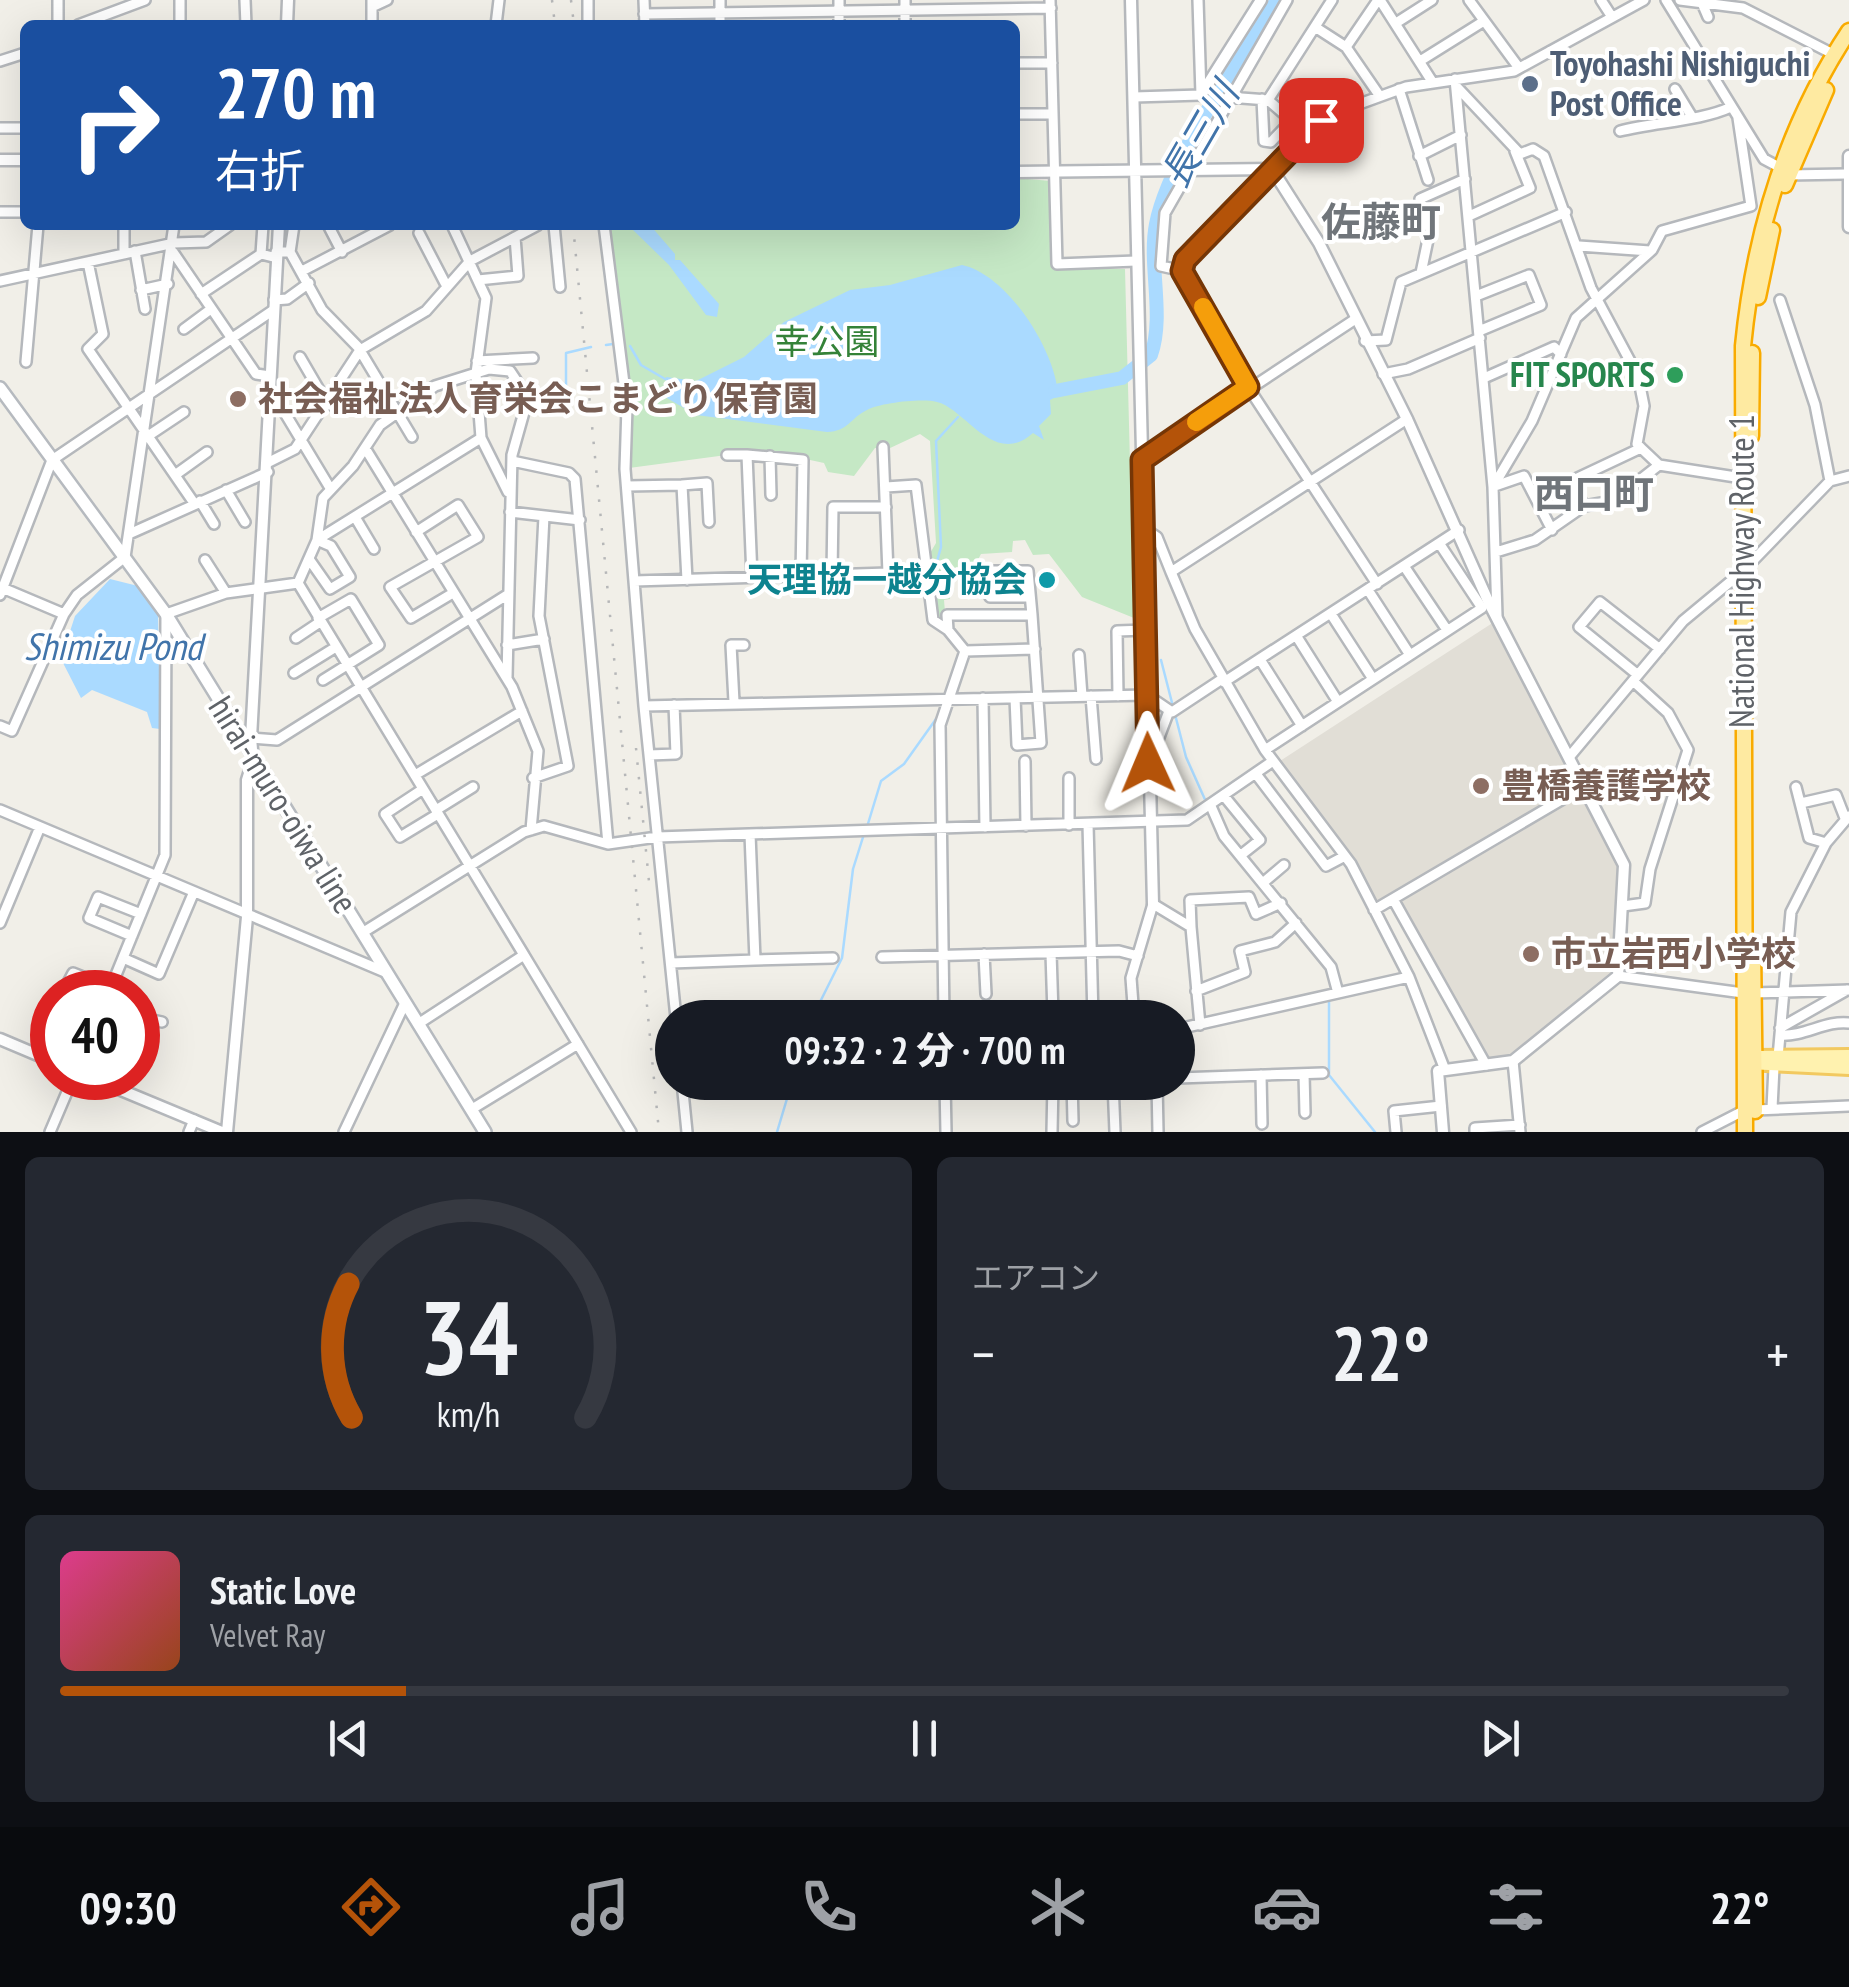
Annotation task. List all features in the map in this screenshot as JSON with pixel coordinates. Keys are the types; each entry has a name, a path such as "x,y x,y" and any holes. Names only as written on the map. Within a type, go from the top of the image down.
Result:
{"highway":[{"name":"National Highway Route 1","path":"1745,1132 1752,1062 1741,380 1746,311 1760,236 1834,56 1849,32"},
{"name":"National Highway Route 1","path":"1745,568 1753,333 1770,236 1784,171 1849,48"},
{"name":"National Highway Route 1","path":"1750,1110 1754,1132"}],"main road":[{"name":"hirai-muro-oiwa line","path":"0,388 166,614 253,761 486,1132"},
{"path":"1776,1062 1849,1056"},
{"path":"1752,1062 1849,1068"}],"street":[{"path":"91,20 145,0"},
{"path":"372,4 387,0"},
{"path":"644,0 645,20 720,12 1050,4 1057,264 1136,261"},
{"path":"720,0 720,20"},
{"path":"838,0 839,20"},
{"path":"1131,0 1153,904 1131,978 1133,1000"},
{"path":"1198,0 1201,95"},
{"path":"1201,95 1260,0"},
{"path":"1182,271 1160,266 1165,213 1186,170 1287,0"},
{"path":"1292,120 1272,142 1264,140 1265,100 1332,0"},
{"path":"1346,47 1379,0 1433,83"},
{"path":"1396,23 1432,0"},
{"path":"1469,0 1519,68"},
{"path":"1602,0 1612,17"},
{"path":"1410,654 1248,387 1182,271 1185,260 1306,133 1329,114 1399,89 1519,68 1644,0"},
{"path":"1666,0 1764,159 1784,171 1846,174"},
{"path":"1680,0 1743,8 1834,56"},
{"path":"1696,1 1708,17"},
{"path":"1420,61 1484,21"},
{"path":"1314,27 1346,47 1379,95"},
{"path":"1020,63 1052,63"},
{"path":"1455,82 1493,486 1496,616"},
{"path":"1455,82 1520,154 1533,149 1544,156 1596,300 1638,376 1644,406 1637,444 1658,465 1742,478"},
{"path":"1399,89 1428,180"},
{"path":"1676,89 1692,117"},
{"path":"1134,97 1201,95"},
{"path":"1228,97 1265,100 1306,133"},
{"path":"1620,131 1711,116 1731,107"},
{"path":"1020,114 1052,114"},
{"path":"1493,486 1532,421 1576,318 1650,252 1662,231 1751,206 1738,118"},
{"path":"1419,156 1460,135"},
{"path":"1469,216 1530,188 1514,148"},
{"path":"1849,156 1849,228"},
{"path":"1020,172 1272,169"},
{"path":"1272,169 1319,244 1407,419 1496,616 1624,865 1618,976"},
{"path":"1422,273 1430,230 1420,198 1465,179"},
{"path":"1365,341 1386,340 1401,282 1566,212"},
{"path":"26,362 38,230"},
{"path":"125,230 144,309"},
{"path":"0,726 12,732 64,614 77,596 125,558 147,434 174,230"},
{"path":"0,282 129,253 206,242 215,230"},
{"path":"261,254 262,230"},
{"path":"145,1100 224,1132 248,917 247,780 253,761 251,738 269,467 279,230"},
{"path":"293,230 290,252 322,310 360,350 412,437"},
{"path":"331,230 342,252"},
{"path":"302,270 342,252 373,230"},
{"path":"454,230 486,298 476,368 481,438 510,495"},
{"path":"129,534 226,490 295,449 360,350 426,311 445,283 470,261 528,230"},
{"path":"554,230 560,287"},
{"path":"605,230 627,407 626,486 674,1000"},
{"path":"419,234 445,283"},
{"path":"478,280 518,276 515,237"},
{"path":"1579,246 1650,252"},
{"path":"173,248 256,374 270,376"},
{"path":"201,294 261,254 290,252"},
{"path":"88,262 103,334 88,348 174,475 214,524"},
{"path":"1383,374 1408,369 1542,305 1530,275 1476,296"},
{"path":"64,614 1,590 52,460 308,282"},
{"path":"141,290 168,284"},
{"path":"1780,300 1815,405 1830,481"},
{"path":"184,328 212,309"},
{"path":"1142,460 1354,320"},
{"path":"1484,378 1554,347 1560,354"},
{"path":"300,357 328,404"},
{"path":"298,583 318,540 320,511 330,488 396,412 434,386 476,368 533,358"},
{"path":"476,368 510,372 526,392 527,403 512,462 507,678"},
{"path":"269,410 282,410 330,488"},
{"path":"147,434 184,412"},
{"path":"1171,572 1407,419"},
{"path":"318,540 481,438"},
{"path":"883,447 888,573"},
{"path":"365,448 507,678 522,712 538,751 532,830"},
{"path":"1584,506 1571,481 1641,448"},
{"path":"174,475 207,452"},
{"path":"727,454 803,460 800,576"},
{"path":"748,454 752,577"},
{"path":"770,456 771,494"},
{"path":"512,462 569,473 575,479 608,844"},
{"path":"1496,552 1552,530 1584,506 1613,501 1658,465"},
{"path":"1493,486 1524,476 1552,530"},
{"path":"1570,756 1684,621 1745,568 1830,481 1849,476"},
{"path":"626,486 707,483 709,522"},
{"path":"682,485 687,580"},
{"path":"886,488 916,485 920,551 927,570 932,620 948,630 965,651"},
{"path":"226,490 245,522"},
{"path":"416,532 458,504 478,537 390,587 412,618 453,593"},
{"path":"832,575 832,507 886,507"},
{"path":"510,512 580,520"},
{"path":"534,778 568,766 539,616 544,516"},
{"path":"355,517 374,549"},
{"path":"1142,527 1157,537 1223,681 1265,750 1345,856 1408,976 1445,1070"},
{"path":"1148,763 1168,711 1261,661 1459,530"},
{"path":"309,559 330,590 350,577 332,546 318,540"},
{"path":"1265,750 1482,608 1439,544"},
{"path":"205,560 226,593"},
{"path":"1404,566 1447,630"},
{"path":"634,581 927,570"},
{"path":"990,571 1028,570 1041,744 1017,745 1015,698"},
{"path":"119,970 165,855 166,614 226,593 298,583"},
{"path":"298,583 631,1132"},
{"path":"251,738 278,740 508,595"},
{"path":"990,597 1030,597"},
{"path":"296,638 351,599 379,645 323,680"},
{"path":"1622,906 1646,904 1650,869 1688,750 1668,713 1579,627 1600,602 1660,649"},
{"path":"1331,614 1374,679"},
{"path":"948,630 948,615 1032,615"},
{"path":"1118,696 1117,632 1146,630"},
{"path":"1297,637 1338,702"},
{"path":"507,645 544,640"},
{"path":"734,702 731,645 744,645"},
{"path":"294,673 336,647"},
{"path":"965,651 1034,649"},
{"path":"944,1000 940,726 965,651"},
{"path":"1079,655 1096,759"},
{"path":"1261,661 1302,726"},
{"path":"644,706 1148,695 1168,711"},
{"path":"983,698 985,827"},
{"path":"649,755 676,754 674,705"},
{"path":"415,774 522,712"},
{"path":"1025,761 1026,826"},
{"path":"362,934 470,864 544,826 608,844 657,837 1188,820 1273,761"},
{"path":"1256,774 1326,866 1345,856"},
{"path":"1069,778 1069,825"},
{"path":"1374,910 1585,786"},
{"path":"1796,786 1809,838 1826,843"},
{"path":"423,789 385,814 400,837 473,787"},
{"path":"1772,1108 1780,992 1791,912 1826,843 1847,817 1836,795 1801,803"},
{"path":"1224,796 1260,840 1241,855"},
{"path":"1210,804 1224,836 1331,967 1338,992"},
{"path":"0,810 385,972"},
{"path":"1088,824 1093,1000"},
{"path":"0,922 40,826"},
{"path":"750,834 755,960"},
{"path":"1264,882 1284,865"},
{"path":"124,958 159,974 193,894"},
{"path":"132,936 89,918 98,897 142,914"},
{"path":"1200,1026 1190,900 1249,897 1256,914 1281,903"},
{"path":"1393,899 1486,1065"},
{"path":"1153,904 1191,927"},
{"path":"1196,991 1245,972 1240,951 1275,942 1296,923"},
{"path":"882,957 1092,952 1138,956"},
{"path":"1051,953 1052,1000"},
{"path":"984,954 986,994"},
{"path":"418,1024 524,955"},
{"path":"671,963 833,958"},
{"path":"1195,1027 1408,976"},
{"path":"1443,1132 1438,1071 1513,1061 1618,976 1748,993 1848,990"},
{"path":"1780,1032 1848,990"},
{"path":"344,1132 404,1003"},
{"path":"1780,1032 1803,1034 1839,1021 1849,1022"},
{"path":"0,1038 30,1051"},
{"path":"472,1109 578,1044"},
{"path":"1475,1132 1475,1128 1520,1128 1513,1061"},
{"path":"1304,1074 1305,1113"},
{"path":"1195,1077 1323,1074"},
{"path":"1260,1075 1262,1124"},
{"path":"50,1132 64,1100"},
{"path":"684,1100 687,1132"},
{"path":"945,1100 946,1132"},
{"path":"1052,1100 1052,1132"},
{"path":"1072,1100 1073,1120"},
{"path":"1114,1100 1115,1132"},
{"path":"1157,1100 1158,1132"},
{"path":"1396,1132 1394,1111 1441,1106"},
{"path":"1702,1132 1750,1110 1849,1106"},
{"path":"188,1132 194,1120"}],"shaded area":[{"path":"1494,622 1576,785 1374,903 1356,864 1280,761"},
{"path":"1580,792 1618,867 1611,975 1511,1056 1488,1060 1399,900"}],"green space":[{"name":"幸公園","path":"1020,178 1051,181 1054,268 1125,269 1134,618 1082,597 1049,554 1033,555 1025,540 1013,541 1012,552 981,554 973,569 951,583 950,599 944,600 946,625 935,618 926,560 936,543 930,441 920,434 888,449 875,448 854,476 828,472 824,463 764,450 629,468 623,328 609,230 1020,230"}],"water":[{"path":"633,230 654,230 675,254 675,260 680,260 719,304 717,317 706,315 669,265"},
{"path":"962,265 997,284 1040,339 1056,379 1058,396 1050,400 1051,414 1039,426 1044,440 1033,433 1019,442 993,440 948,407 930,401 873,407 845,427 827,432 696,415 665,397 666,377 696,381 744,357 784,322 850,290 890,285"},
{"name":"Shimizu Pond","path":"110,579 138,586 158,611 160,729 152,728 147,712 92,690 81,698 61,659 75,616"}],"waterway":[{"name":"長三川","path":"1055,391 1122,378 1151,355 1157,323 1154,240 1163,198 1190,140 1277,0"},
{"path":"606,345 613,344"},
{"path":"630,346 641,365 665,379"},
{"path":"513,369 537,406 566,404 566,353 591,347"},
{"path":"399,406 434,382"},
{"path":"937,617 934,572 941,547 936,441 958,417"},
{"path":"1161,660 1186,757 1207,804"},
{"path":"867,827 881,781 904,764 936,719"},
{"path":"821,1000 842,958 853,869 864,834"},
{"path":"1329,1000 1329,1075 1375,1132"},
{"path":"777,1132 787,1100"}],"railway":[{"path":"552,0 554,20"},
{"path":"571,0 573,20"},
{"path":"573,230 659,1132"},
{"path":"636,748 650,892"}],"slow traffic":[{"path":"1196,422 1248,387 1203,307"}],"place":[{"name":"Toyohashi Nishiguchi Post Office","path":"1530,84"},
{"name":"FIT SPORTS","path":"1675,375"},
{"name":"社会福祉法人育栄会こまどり保育園","path":"238,399"},
{"name":"天理協一越分協会","path":"1047,580"},
{"name":"豊橋養護学校","path":"1481,786"},
{"name":"市立岩西小学校","path":"1531,954"}],"district":[{"name":"佐藤町","path":"1381,222"},
{"name":"西口町","path":"1594,494"}],"route":[{"path":"1148,763 1142,460 1248,387 1182,271 1185,260 1321,120"}]}
